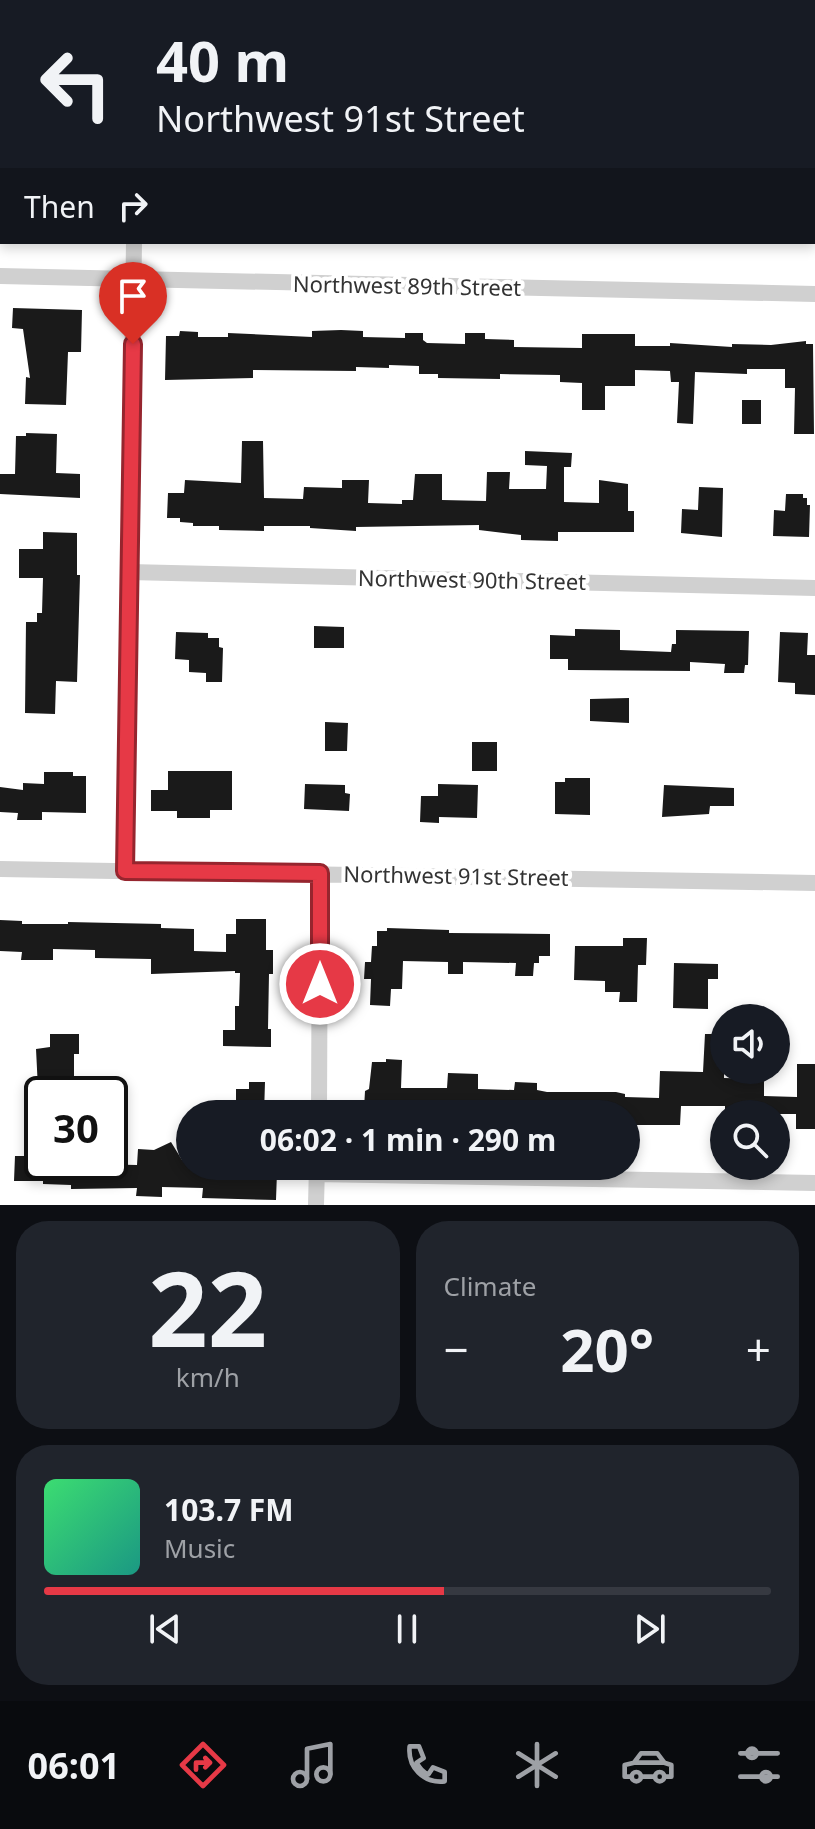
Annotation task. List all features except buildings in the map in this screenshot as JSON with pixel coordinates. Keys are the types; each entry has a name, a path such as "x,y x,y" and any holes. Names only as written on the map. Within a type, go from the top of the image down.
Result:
{"street":[{"path":"125,871 134,244"},
{"name":"Northwest 89th Street","path":"0,276 815,294"},
{"name":"Northwest 90th Street","path":"129,572 815,588"},
{"name":"Northwest 91st Street","path":"0,869 815,883"},
{"path":"319,1100 320,873"},
{"path":"640,1178 815,1183"},
{"path":"316,1180 316,1205"}],"route":[{"path":"133,344 125,871 320,873 320,984"}]}
